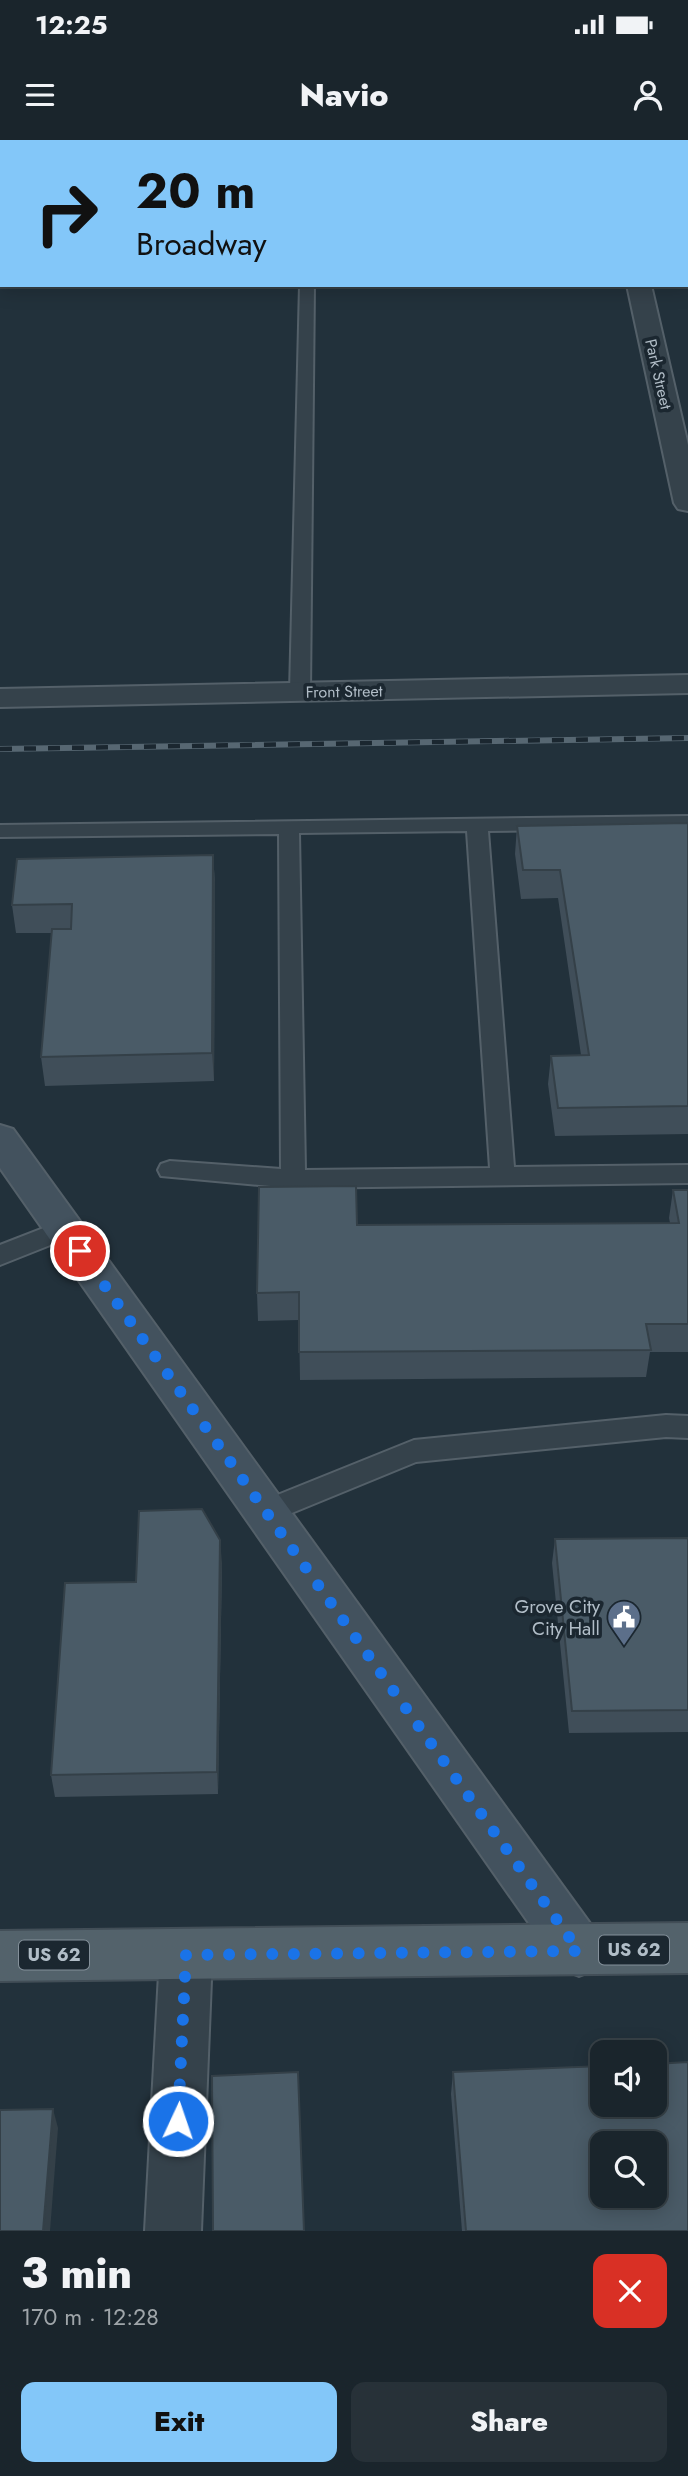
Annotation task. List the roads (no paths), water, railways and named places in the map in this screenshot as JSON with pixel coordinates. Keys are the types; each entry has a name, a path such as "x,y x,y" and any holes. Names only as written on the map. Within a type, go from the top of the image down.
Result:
{"main road":[{"path":"0,1139 579,1951"},
{"name":"US 62","path":"0,1956 688,1948"}],"street":[{"name":"Park Street","path":"639,287 688,503"},
{"name":"Front Street","path":"0,698 688,684"},
{"path":"173,2231 186,1955"}],"lane":[{"path":"300,692 307,287"},
{"path":"0,831 688,822"},
{"path":"477,826 503,1177"},
{"path":"289,828 293,1179"},
{"path":"170,1170 293,1179 688,1174"},
{"path":"0,1255 64,1229"},
{"path":"265,1512 414,1451 666,1426 688,1427"}],"railway":[{"path":"0,749 688,738"}],"place":[{"name":"Grove City City Hall","path":"624,1647"}]}
